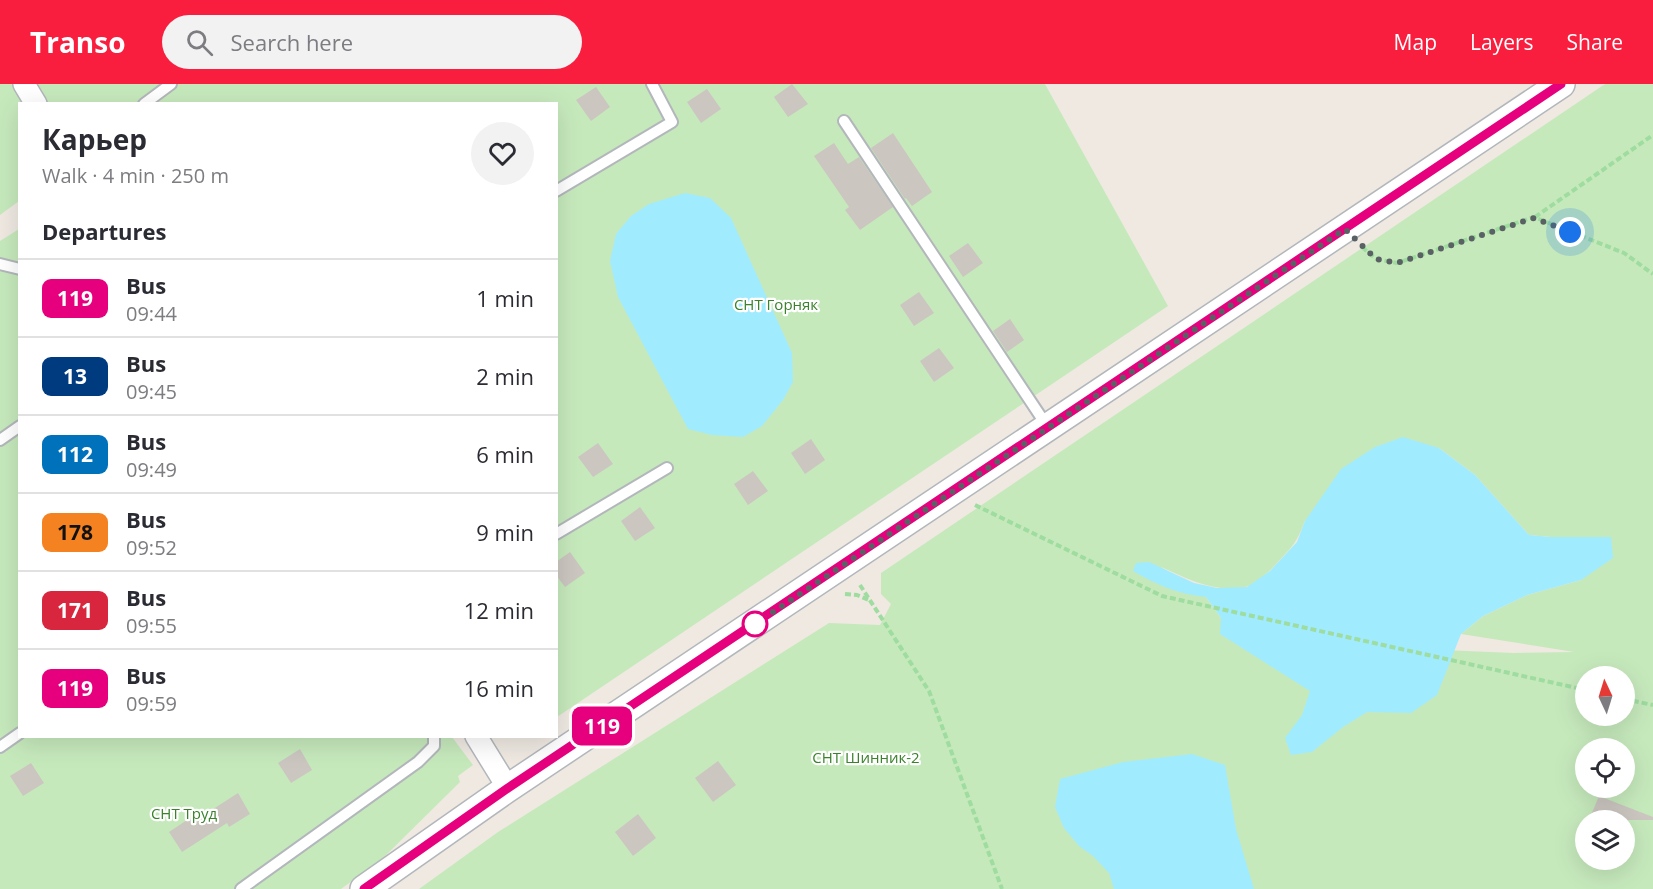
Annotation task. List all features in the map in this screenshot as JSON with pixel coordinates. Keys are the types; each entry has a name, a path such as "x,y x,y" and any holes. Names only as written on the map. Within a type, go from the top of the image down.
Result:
{"street":[{"path":"24,84 35,102"},
{"path":"364,889 508,788 1561,84"},
{"path":"477,738 508,788"}],"lane":[{"path":"147,102 171,84"},
{"path":"558,189 672,122 652,84"},
{"path":"844,121 1047,428"},
{"path":"0,264 18,268"},
{"path":"0,440 18,427"},
{"path":"558,533 667,468"},
{"path":"0,747 18,734"},
{"path":"241,889 418,762 434,746 435,738"}],"path":[{"path":"1345,229 1376,259 1397,263 1534,218 1652,136"},
{"path":"1534,218 1624,253 1653,274"},
{"path":"950,493 1162,596 1575,688"},
{"path":"844,565 848,567 929,691 1002,889"},
{"path":"1635,701 1653,705"}],"green space":[{"name":"СНТ Горняк","path":"0,84 1045,84 1168,306 558,716 558,102 18,102 18,202 0,215"},
{"name":"СНТ Шинник-2","path":"1605,84 1653,84 1653,889 419,889 498,832 829,623 880,625 891,604 881,594 881,573","holes":["1439,448 1475,475 1529,535 1551,537 1581,580 1527,595 1483,616 1461,634 1574,652 1514,653 1231,641 1221,618 1206,597 1161,567 1212,586 1223,588 1249,586 1267,573 1287,552 1297,539 1305,521"]},
{"name":"СНТ Труд","path":"18,230 18,738 453,738 473,765 458,776 460,782 381,860 341,889 0,889 0,241"}],"water":[{"path":"685,193 710,198 731,218 792,353 793,382 783,400 762,426 743,437 712,435 688,429 618,297 610,261 616,234 631,216 649,204"},
{"path":"1403,437 1439,448 1475,475 1529,535 1611,537 1613,558 1581,580 1527,595 1483,616 1461,634 1437,695 1411,713 1367,712 1343,727 1312,752 1291,755 1285,738 1302,715 1310,691 1220,634 1221,618 1206,597 1168,588 1133,571 1136,563 1149,562 1194,583 1217,588 1247,587 1270,571 1297,542 1305,521 1341,469 1375,447"},
{"path":"1192,754 1225,765 1236,829 1254,889 1114,889 1109,873 1093,856 1079,846 1064,828 1055,807 1060,779 1123,762"}],"building":[{"path":"792,84 808,104 788,117 774,97"},
{"path":"596,87 610,107 591,121 576,100"},
{"path":"707,89 721,109 701,123 687,102"},
{"path":"893,133 932,192 912,206 871,148"},
{"path":"834,143 848,164 859,157 893,207 860,230 845,210 849,207 814,156"},
{"path":"968,243 983,263 963,277 949,256"},
{"path":"919,292 934,313 914,326 900,305"},
{"path":"1010,319 1024,340 1007,352 993,331"},
{"path":"939,348 954,368 934,382 920,361"},
{"path":"811,439 825,460 805,474 791,453"},
{"path":"598,443 613,464 593,477 578,457"},
{"path":"753,471 768,491 748,505 734,484"},
{"path":"640,507 655,528 635,541 621,521"},
{"path":"570,552 585,573 565,587 558,578 558,561"},
{"path":"300,749 312,770 291,783 278,763"},
{"path":"718,761 736,785 713,802 695,778"},
{"path":"31,763 44,783 23,796 10,776"},
{"path":"238,793 250,814 229,827 227,823 182,852 169,832 190,818 193,822"},
{"path":"1598,798 1604,798 1635,810 1593,810"},
{"path":"1635,810 1653,817 1653,820 1635,820"},
{"path":"638,814 656,838 633,856 615,832"}],"bus line":[{"name":"119","path":"364,889 508,788 1561,84"}],"route":[{"path":"755,624 1345,229 1376,259 1397,263 1534,218 1570,232"}]}
